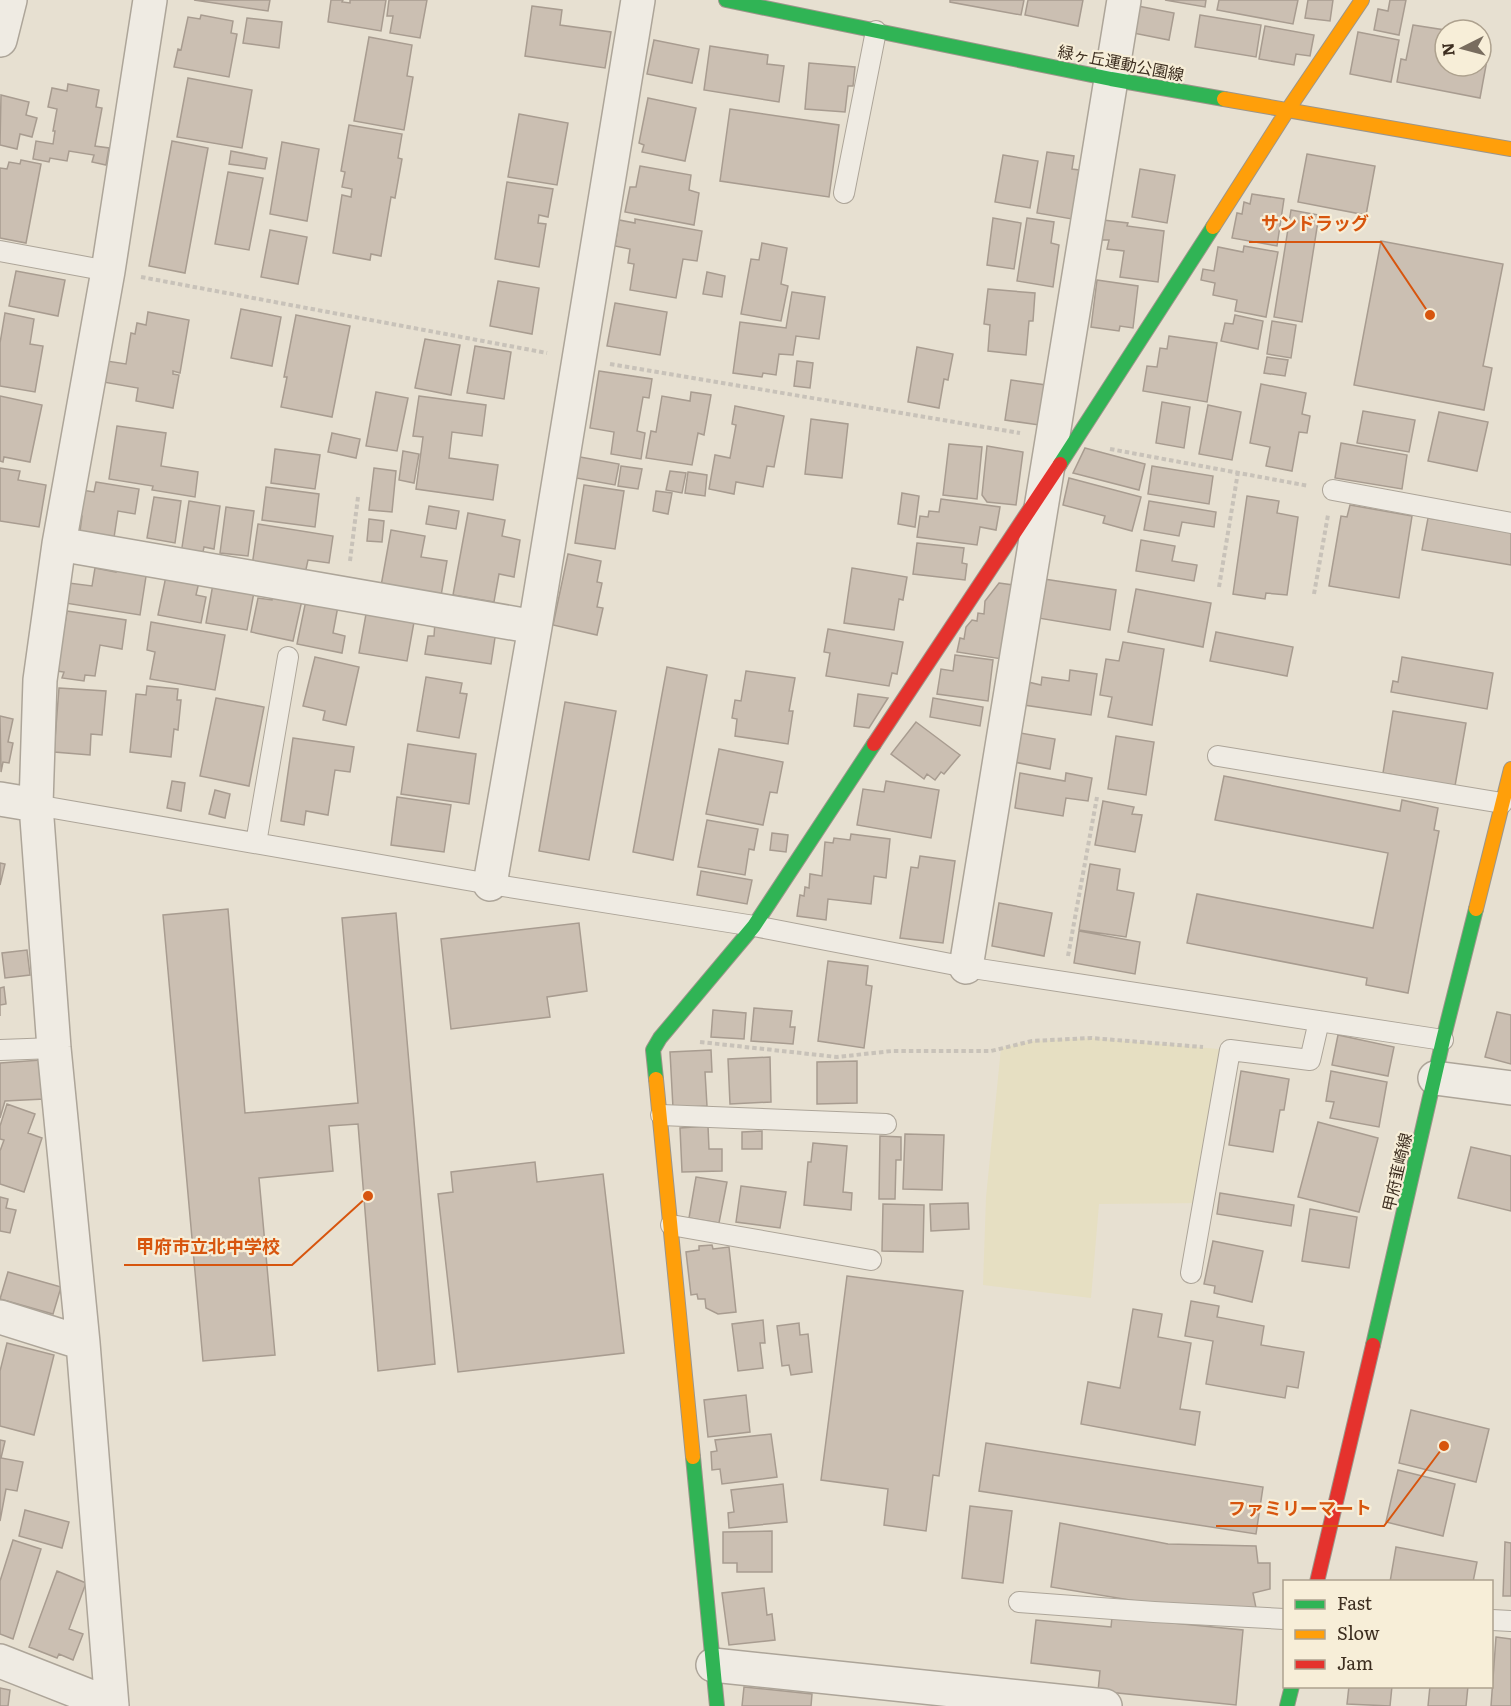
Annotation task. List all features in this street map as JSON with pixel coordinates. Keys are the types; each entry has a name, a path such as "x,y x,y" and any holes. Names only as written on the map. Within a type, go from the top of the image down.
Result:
{"street":[{"path":"0,40 10,0"},
{"path":"490,884 535,627 638,0"},
{"name":"緑ヶ丘運動公園線","path":"726,0 1111,79 1511,149"},
{"path":"966,967 1042,492 1062,440 1111,79 1124,0"},
{"path":"1062,440 1362,0"},
{"path":"0,1661 112,1706 83,1343 54,1048 36,805 40,680 59,544 108,271 144,1"},
{"path":"717,1706 653,1050 660,1038 754,926 1042,492"},
{"path":"59,544 535,627"},
{"name":"甲府韮崎線","path":"1317,1580 1387,1291 1443,1041 1511,770"},
{"path":"0,799 36,805"},
{"path":"1435,1078 1511,1088"},
{"path":"0,1317 83,1343"},
{"path":"713,1665 1105,1706"},
{"path":"1287,1706 1292,1688"}],"lane":[{"path":"844,193 876,31"},
{"path":"0,251 108,271"},
{"path":"1333,490 1511,523"},
{"path":"256,843 288,657"},
{"path":"1218,756 1502,803"},
{"path":"36,805 490,884 754,926 966,967 1443,1041"},
{"path":"1191,1273 1230,1050 1310,1060 1319,1021"},
{"path":"0,1050 54,1048"},
{"path":"661,1115 886,1124"},
{"path":"671,1225 871,1260"},
{"path":"1019,1602 1154,1612 1283,1618"},
{"path":"1493,1620 1511,1621"}],"path":[{"path":"108,271 578,358 1062,440 1333,490 1314,594"},
{"path":"1219,587 1238,472"},
{"path":"346,594 358,496"},
{"path":"1063,982 1097,797"},
{"path":"660,1038 837,1057 892,1052 991,1051 1032,1041 1091,1038 1230,1050"}],"shaded area":[{"path":"1091,1038 1230,1050 1204,1203 1099,1204 1091,1298 983,1285 986,1197 1001,1048 1032,1041"}],"building":[{"path":"194,0 270,0 268,11"},
{"path":"331,0 343,0 342,2 350,3 350,0 386,0 381,31 328,22"},
{"path":"389,0 427,0 420,38 390,33 393,16 387,16"},
{"path":"950,0 1024,0 1021,15 950,2"},
{"path":"1028,0 1083,0 1078,26 1025,15"},
{"path":"1165,0 1206,0 1205,7"},
{"path":"1219,0 1298,0 1293,24 1217,10"},
{"path":"1308,0 1333,0 1330,21 1305,18"},
{"path":"1390,0 1406,0 1399,35 1374,30 1378,9 1388,11"},
{"path":"532,6 562,10 560,25 611,32 605,68 525,56"},
{"path":"1138,6 1174,13 1169,40 1133,33"},
{"path":"201,15 233,21 231,33 237,34 229,77 174,67 178,49 181,50 188,17 200,19"},
{"path":"1200,15 1261,25 1256,57 1195,47"},
{"path":"247,18 282,22 279,48 243,43"},
{"path":"1413,25 1433,28 1433,78 1484,78 1480,98 1397,82 1401,59 1406,60"},
{"path":"1265,26 1314,35 1310,56 1296,54 1294,65 1259,59"},
{"path":"1358,32 1399,40 1391,82 1350,74"},
{"path":"369,37 412,45 407,76 413,77 404,130 354,121"},
{"path":"654,40 699,49 692,83 647,74"},
{"path":"710,46 768,55 767,64 784,66 779,102 704,90"},
{"path":"809,63 855,67 853,86 848,86 845,112 805,109"},
{"path":"188,78 252,90 242,148 177,137"},
{"path":"68,84 99,90 96,107 102,108 95,146 109,148 106,165 92,162 94,155 69,151 67,161 50,158 49,162 33,159 36,141 53,144 57,109 48,107 52,88 67,91"},
{"path":"1,95 29,102 26,115 37,118 32,137 20,134 17,149 0,145"},
{"path":"648,98 696,108 685,161 642,152 644,145 639,143"},
{"path":"730,109 839,125 829,197 720,181"},
{"path":"519,114 568,123 557,185 508,177"},
{"path":"349,125 402,134 398,158 402,159 395,198 391,197 381,256 371,254 370,260 333,253 342,195 351,197 352,189 342,187 345,172 341,171"},
{"path":"172,141 208,148 185,273 149,266"},
{"path":"282,142 319,149 307,221 270,214"},
{"path":"231,151 267,158 265,169 229,164"},
{"path":"1047,152 1074,156 1072,169 1079,170 1072,219 1037,213"},
{"path":"1307,154 1375,166 1366,215 1298,202"},
{"path":"1003,155 1038,161 1030,208 995,202"},
{"path":"21,160 41,164 26,243 0,238 0,168 7,169 9,162 20,164"},
{"path":"640,166 691,175 689,190 699,193 694,225 625,212 630,187 636,187"},
{"path":"1140,169 1175,175 1167,223 1132,217"},
{"path":"228,172 263,178 249,250 215,244"},
{"path":"507,182 553,189 548,217 539,215 538,223 546,224 539,267 495,259"},
{"path":"1252,194 1284,199 1277,246 1232,238 1237,213 1242,214 1244,202 1250,204"},
{"path":"1291,210 1319,215 1302,322 1274,317"},
{"path":"993,218 1021,223 1014,269 987,265"},
{"path":"1027,218 1054,222 1051,243 1059,245 1053,287 1017,281"},
{"path":"635,219 702,231 697,261 683,259 676,298 630,290 634,264 628,263 630,249 615,246 619,220 635,223"},
{"path":"1103,220 1164,231 1158,282 1120,277 1124,251 1107,249 1109,240 1101,240"},
{"path":"270,230 307,237 298,284 261,277"},
{"path":"1381,241 1503,264 1483,366 1492,368 1484,410 1354,385"},
{"path":"762,243 787,248 781,284 788,286 781,321 741,314 751,259 759,260"},
{"path":"1244,246 1278,252 1266,317 1235,311 1237,300 1213,295 1215,283 1201,280 1203,269 1214,271 1218,247 1243,252"},
{"path":"16,271 65,280 58,316 9,306"},
{"path":"707,272 725,276 722,297 703,294"},
{"path":"1097,280 1138,286 1133,328 1120,326 1119,331 1091,327"},
{"path":"498,281 539,288 532,334 490,326"},
{"path":"988,289 1035,293 1033,321 1029,321 1026,355 988,351 990,325 984,324"},
{"path":"792,292 825,297 819,339 796,336 793,355 779,354 776,375 763,373 762,377 733,373 740,322 786,328"},
{"path":"615,303 667,312 660,355 607,346"},
{"path":"241,309 281,317 272,366 231,358"},
{"path":"148,312 189,320 180,373 173,371 173,374 179,375 173,408 136,401 138,388 103,382 107,361 126,364 131,333 135,334 137,323 146,325"},
{"path":"5,313 34,319 30,344 43,346 35,392 0,386 0,343"},
{"path":"296,315 350,326 332,417 281,407 287,377 284,377"},
{"path":"1235,315 1263,321 1258,349 1221,341 1225,323 1233,324"},
{"path":"1272,321 1296,325 1291,358 1267,354"},
{"path":"1169,336 1217,343 1207,402 1143,391 1147,366 1157,367 1160,348 1167,349"},
{"path":"425,339 460,345 451,395 415,388"},
{"path":"475,346 511,352 504,399 467,393"},
{"path":"917,347 953,354 948,380 944,379 939,408 908,402"},
{"path":"1267,357 1288,360 1285,376 1264,373"},
{"path":"797,361 813,363 810,388 794,386"},
{"path":"599,371 652,379 649,398 643,397 637,431 645,433 641,459 611,454 614,432 590,428"},
{"path":"1011,380 1046,385 1039,425 1005,420"},
{"path":"1261,384 1306,393 1302,414 1310,416 1307,433 1299,432 1292,471 1266,466 1270,447 1250,443"},
{"path":"376,392 408,398 397,451 366,446"},
{"path":"691,392 711,395 704,435 698,433 692,465 646,458 651,431 656,432 662,396 690,401"},
{"path":"0,396 42,405 30,462 4,457 3,462 0,461"},
{"path":"419,396 486,405 482,436 452,432 449,458 498,465 493,500 416,489 423,437 413,436"},
{"path":"1162,402 1190,407 1184,448 1156,443"},
{"path":"1208,405 1241,412 1232,460 1199,454"},
{"path":"735,406 784,416 774,467 767,466 763,487 736,482 734,494 709,489 715,455 730,458 736,425 732,424"},
{"path":"1363,411 1415,420 1409,452 1357,443"},
{"path":"1439,412 1488,422 1477,471 1428,461"},
{"path":"811,419 848,424 842,478 805,474"},
{"path":"117,426 166,433 161,466 198,472 195,497 152,490 153,486 109,479"},
{"path":"332,433 360,439 356,458 328,452"},
{"path":"1341,443 1407,455 1402,489 1335,478"},
{"path":"949,444 982,447 977,499 943,495"},
{"path":"987,446 1023,452 1016,505 987,502 982,495"},
{"path":"1085,448 1145,464 1139,490 1073,473"},
{"path":"275,449 320,455 315,489 271,483"},
{"path":"403,451 419,454 414,483 399,480"},
{"path":"580,457 619,464 615,485 576,478"},
{"path":"621,466 642,469 638,489 618,486"},
{"path":"1152,466 1213,476 1209,504 1148,494"},
{"path":"0,468 20,471 18,480 46,485 39,527 0,521"},
{"path":"374,468 396,471 392,512 369,510"},
{"path":"670,471 686,473 682,493 666,490"},
{"path":"688,472 707,475 705,496 685,493"},
{"path":"1069,478 1141,497 1132,531 1103,523 1105,516 1063,505"},
{"path":"96,482 139,489 135,514 118,511 113,544 79,539 82,490 94,492"},
{"path":"584,485 624,491 615,549 575,543"},
{"path":"266,487 319,494 315,527 262,520"},
{"path":"656,491 672,493 668,514 653,511"},
{"path":"902,493 919,496 915,527 898,524"},
{"path":"1247,496 1279,501 1277,513 1298,517 1287,595 1266,593 1265,599 1233,594"},
{"path":"154,497 181,501 175,543 147,538"},
{"path":"941,499 1000,507 996,530 980,527 977,545 917,537 920,516 928,517 929,511 939,512"},
{"path":"189,501 220,506 214,549 204,547 202,557 181,554"},
{"path":"1149,501 1216,512 1214,527 1182,522 1179,536 1144,530"},
{"path":"1350,505 1412,516 1399,598 1329,586 1341,516 1347,517"},
{"path":"429,506 459,511 456,529 426,524"},
{"path":"226,507 254,511 248,556 220,553"},
{"path":"468,513 505,520 502,536 520,540 514,577 499,574 494,602 453,595"},
{"path":"1428,518 1511,532 1511,565 1422,550"},
{"path":"369,519 384,521 382,542 367,541"},
{"path":"258,524 333,536 329,563 308,560 305,574 252,566"},
{"path":"391,530 425,536 421,557 447,561 441,596 381,586"},
{"path":"1141,540 1175,546 1172,561 1197,565 1194,581 1136,571"},
{"path":"917,543 964,548 962,563 967,564 965,580 913,574"},
{"path":"568,554 601,561 597,582 602,583 597,607 603,608 597,635 553,625"},
{"path":"117,566 147,570 140,615 65,603 69,583 92,586 95,568 116,572"},
{"path":"852,568 907,577 903,600 899,599 894,630 844,623"},
{"path":"166,576 199,582 196,595 206,597 201,623 158,615"},
{"path":"1044,579 1116,590 1110,630 1038,618"},
{"path":"999,583 1013,585 1002,659 957,652 960,638 964,639 966,627 972,620 977,621 978,613 984,614 985,601"},
{"path":"213,584 254,592 247,630 206,623"},
{"path":"1136,589 1211,603 1203,647 1128,632"},
{"path":"273,594 302,600 293,641 251,632 258,598 272,600"},
{"path":"306,600 338,606 333,633 345,636 342,653 297,644"},
{"path":"67,611 126,620 122,649 100,645 95,676 85,675 84,681 62,678 64,672 57,671"},
{"path":"366,614 414,622 407,661 359,653"},
{"path":"151,622 225,635 215,690 150,679 155,652 147,650"},
{"path":"435,622 496,631 491,664 425,654 428,636 434,636"},
{"path":"828,629 903,642 897,674 892,673 889,686 826,676 830,653 824,652"},
{"path":"1216,632 1293,647 1287,676 1210,661"},
{"path":"1123,642 1164,649 1152,725 1108,717 1112,697 1100,695 1106,659 1119,661"},
{"path":"955,655 993,660 988,701 937,694 941,669 953,671"},
{"path":"315,657 359,667 346,725 323,720 325,711 303,706"},
{"path":"1402,657 1493,673 1487,709 1391,692 1393,681 1398,682"},
{"path":"667,667 707,675 673,860 633,852"},
{"path":"1070,670 1097,674 1091,715 1024,705 1028,682 1041,685 1042,677 1069,681"},
{"path":"746,671 795,678 789,711 793,711 788,744 735,736 737,719 732,718 735,700 741,701"},
{"path":"426,677 462,683 460,693 467,694 459,738 417,731"},
{"path":"147,686 178,689 177,700 181,700 178,730 174,729 171,757 130,752 136,694 146,695"},
{"path":"59,688 106,691 102,735 91,734 90,755 54,752"},
{"path":"858,694 888,698 869,728 854,726"},
{"path":"216,698 264,707 249,786 200,776"},
{"path":"933,698 983,707 980,726 930,717"},
{"path":"565,702 616,711 589,860 539,851"},
{"path":"1393,711 1466,723 1455,786 1383,773"},
{"path":"0,716 13,719 8,742 13,743 9,763 3,762 1,772"},
{"path":"916,722 960,755 944,774 941,772 935,780 927,774 924,779 891,754"},
{"path":"1014,732 1055,739 1050,769 1009,761"},
{"path":"1116,736 1154,742 1146,795 1108,789"},
{"path":"293,738 354,747 350,772 335,770 328,815 306,811 304,825 281,821"},
{"path":"408,744 476,754 469,804 401,794"},
{"path":"719,749 783,762 777,793 770,792 763,825 706,814"},
{"path":"1020,773 1065,781 1066,773 1092,778 1088,801 1066,798 1063,816 1015,808"},
{"path":"1224,776 1400,811 1402,800 1438,808 1434,830 1439,831 1408,993 1366,985 1367,978 1187,943 1197,894 1373,928 1388,853 1215,820"},
{"path":"172,781 185,783 181,811 167,808"},
{"path":"886,781 939,790 931,838 857,825 863,789 884,792"},
{"path":"215,790 230,794 225,818 209,814"},
{"path":"397,797 451,805 444,852 391,845"},
{"path":"1103,801 1134,807 1132,814 1142,815 1135,852 1095,845"},
{"path":"707,820 758,829 754,850 749,849 745,875 698,867"},
{"path":"772,833 788,835 786,852 770,850"},
{"path":"851,834 890,839 886,878 874,876 871,904 828,899 826,920 797,916 800,895 804,896 805,887 809,888 810,874 822,876 825,842 833,843 834,838 850,840"},
{"path":"920,856 955,861 943,943 900,938 911,867 918,868"},
{"path":"0,863 5,864 0,885"},
{"path":"1090,864 1120,869 1117,890 1134,893 1126,937 1079,930"},
{"path":"701,871 752,880 747,904 697,895"},
{"path":"999,903 1052,913 1044,956 992,946"},
{"path":"228,909 245,1113 358,1103 342,918 396,913 435,1364 378,1371 358,1124 329,1126 333,1171 259,1178 275,1355 203,1361 163,915"},
{"path":"579,923 587,991 547,997 550,1017 451,1029 441,939"},
{"path":"1079,931 1140,942 1135,974 1074,963"},
{"path":"27,950 30,975 5,978 2,953"},
{"path":"828,961 868,966 866,985 872,986 864,1048 818,1041"},
{"path":"4,987 6,1004 0,1005 0,988"},
{"path":"754,1008 792,1011 790,1027 795,1027 793,1044 751,1041"},
{"path":"713,1010 746,1013 744,1039 711,1037"},
{"path":"1497,1012 1511,1015 1511,1064 1485,1057"},
{"path":"1338,1035 1394,1047 1388,1076 1332,1065"},
{"path":"711,1050 712,1072 705,1072 707,1106 673,1108 670,1052"},
{"path":"770,1057 771,1102 730,1104 728,1059"},
{"path":"41,1060 44,1099 5,1101 0,1118 0,1063"},
{"path":"857,1061 857,1103 817,1104 817,1062"},
{"path":"1241,1071 1289,1079 1284,1110 1280,1110 1273,1152 1229,1145"},
{"path":"1331,1071 1387,1082 1379,1127 1330,1118 1334,1102 1326,1101"},
{"path":"7,1104 35,1114 28,1133 42,1138 24,1192 0,1184 0,1151 4,1140 0,1139 0,1126"},
{"path":"1318,1122 1378,1138 1359,1212 1298,1197"},
{"path":"708,1126 709,1149 722,1149 722,1171 682,1172 680,1128"},
{"path":"762,1131 762,1149 742,1149 742,1132"},
{"path":"905,1134 944,1135 942,1190 903,1189"},
{"path":"880,1136 901,1137 901,1160 896,1160 895,1199 879,1199"},
{"path":"813,1143 847,1146 843,1192 852,1193 851,1210 804,1205 808,1162 811,1162"},
{"path":"1471,1147 1511,1156 1511,1211 1458,1198"},
{"path":"535,1162 537,1182 603,1174 624,1353 458,1372 438,1194 453,1192 451,1172"},
{"path":"696,1177 727,1182 719,1223 689,1218"},
{"path":"741,1186 786,1192 780,1228 736,1222"},
{"path":"1220,1193 1294,1205 1291,1226 1217,1214"},
{"path":"0,1197 8,1199 6,1208 16,1210 10,1233 0,1231"},
{"path":"968,1203 969,1229 931,1231 930,1204"},
{"path":"883,1204 924,1205 923,1252 882,1251"},
{"path":"1310,1209 1357,1217 1349,1268 1302,1261"},
{"path":"1213,1241 1263,1251 1252,1302 1214,1293 1215,1286 1204,1284"},
{"path":"712,1245 713,1249 729,1247 736,1312 718,1314 706,1308 705,1299 698,1299 697,1294 691,1295 686,1252 699,1250 699,1246"},
{"path":"8,1272 61,1287 53,1314 0,1299"},
{"path":"847,1276 963,1291 939,1476 933,1475 926,1531 884,1525 888,1489 821,1480"},
{"path":"1191,1301 1219,1306 1217,1317 1264,1326 1261,1345 1304,1352 1298,1388 1287,1386 1285,1398 1206,1384 1213,1341 1185,1336"},
{"path":"1133,1309 1162,1314 1158,1337 1191,1343 1180,1409 1200,1412 1195,1445 1081,1424 1088,1382 1120,1388"},
{"path":"763,1320 765,1343 760,1343 763,1368 738,1371 732,1324"},
{"path":"799,1323 800,1335 808,1334 812,1372 791,1375 789,1365 782,1366 777,1326"},
{"path":"7,1343 54,1355 34,1435 0,1426 0,1371"},
{"path":"746,1395 750,1432 708,1437 704,1400"},
{"path":"1411,1410 1489,1429 1476,1482 1399,1463"},
{"path":"771,1434 777,1477 722,1484 720,1469 712,1470 711,1452 717,1451 715,1440"},
{"path":"0,1440 5,1441 1,1458 23,1462 17,1491 6,1489 0,1521"},
{"path":"986,1443 1263,1487 1256,1534 979,1491"},
{"path":"1398,1470 1455,1484 1443,1536 1386,1522"},
{"path":"783,1484 787,1522 729,1528 728,1513 734,1512 731,1490"},
{"path":"970,1506 1012,1511 1003,1583 962,1578"},
{"path":"25,1510 69,1522 62,1548 19,1536"},
{"path":"1060,1523 1168,1544 1256,1546 1258,1563 1270,1563 1270,1589 1253,1593 1256,1608 1166,1606 1051,1587"},
{"path":"772,1531 772,1572 737,1572 737,1563 723,1563 723,1532"},
{"path":"13,1540 41,1549 13,1639 0,1634 0,1581"},
{"path":"1505,1542 1511,1543 1511,1596 1503,1596"},
{"path":"1396,1547 1477,1562 1473,1580 1390,1580"},
{"path":"57,1571 86,1583 69,1629 83,1634 73,1660 59,1654 57,1658 29,1647"},
{"path":"764,1588 767,1615 772,1614 775,1640 729,1645 722,1593"},
{"path":"1112,1617 1243,1630 1236,1705 1098,1691 1100,1671 1031,1663 1036,1620 1111,1627"},
{"path":"1496,1637 1511,1639 1511,1706 1491,1706"},
{"path":"744,1687 812,1694 811,1706 742,1706"},
{"path":"0,1688 10,1690 8,1706 0,1706"},
{"path":"1349,1688 1392,1688 1390,1706 1347,1704"},
{"path":"1430,1688 1468,1688 1466,1706 1428,1706"}],"traffic: fast":[{"path":"726,0 1111,79 1224,99"},
{"path":"1060,464 1213,227"},
{"path":"656,1079 653,1050 660,1038 754,926 874,744"},
{"path":"1373,1345 1443,1040 1476,909"},
{"path":"693,1457 717,1706"},
{"path":"1287,1706 1292,1688"}],"traffic: slow":[{"path":"1213,227 1362,0"},
{"path":"1224,99 1511,149"},
{"path":"1476,909 1511,769"},
{"path":"656,1079 693,1457"}],"traffic: jam":[{"path":"874,744 1060,464"},
{"path":"1317,1580 1373,1345"}],"place":[{"name":"サンドラッグ","path":"1430,315"},
{"name":"甲府市立北中学校","path":"368,1196"},
{"name":"ファミリーマート","path":"1444,1446"}]}
